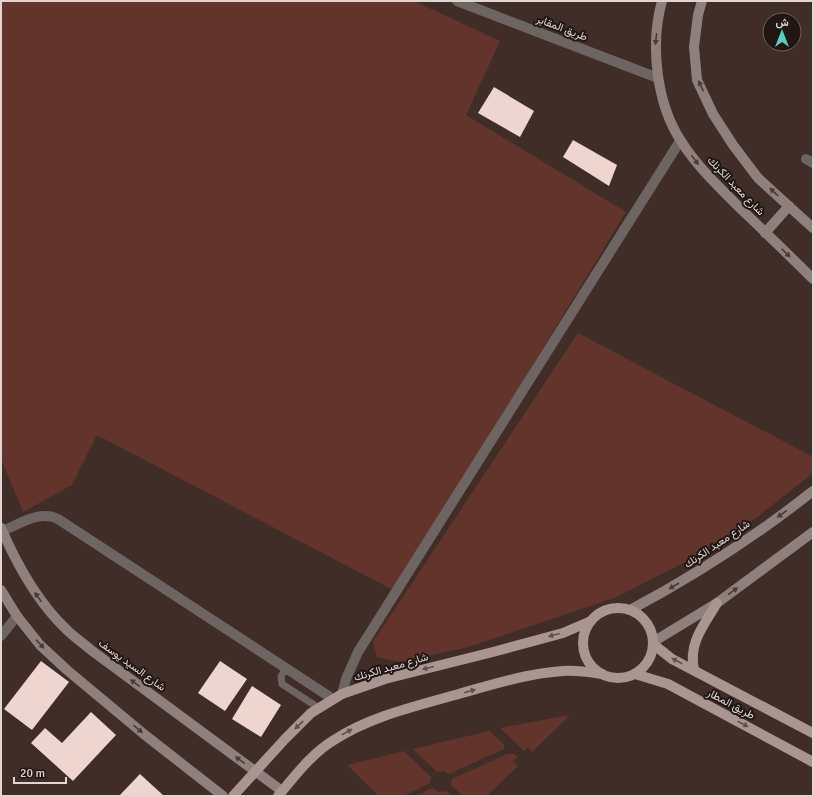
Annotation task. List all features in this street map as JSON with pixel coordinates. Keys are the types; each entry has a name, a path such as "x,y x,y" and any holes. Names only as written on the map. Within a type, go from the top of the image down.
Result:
{"main road":[{"path":"694,670 692,661 694,643 717,603"},
{"path":"280,794 309,760 332,741 363,723 502,682 564,670 577,670 613,677 624,677 635,674 650,658 653,643 650,629 638,614 630,610 619,608 608,610 598,614 585,632 583,644 586,656 592,667 602,674"},
{"name":"شارع معبد الكرنك","path":"234,796 285,739 311,713 342,694 385,679 563,633 591,622"},
{"name":"طريق المطار","path":"653,643 672,659 813,733"},
{"name":"طريق المطار","path":"635,674 668,684 813,762"}],"street":[{"name":"طريق المقابر","path":"457,1 658,78"},
{"name":"شارع معبد الكرنك","path":"662,1 655,46 658,78 668,114 680,140 705,174 813,279"},
{"name":"شارع معبد الكرنك","path":"702,1 698,15 694,47 697,80 713,114 733,145 758,178 813,228"},
{"path":"342,694 346,679 358,652 680,140"},
{"path":"765,233 789,206"},
{"name":"شارع معبد الكرنك","path":"630,610 661,594 723,556 813,491"},
{"path":"2,530 39,516 49,515 58,519 333,699"},
{"name":"شارع السيد يوسف","path":"2,530 19,567 40,600 66,630 256,771 280,794"},
{"path":"653,643 717,603 813,532"},
{"path":"1,590 16,616 40,645 145,735 223,796"},
{"path":"1,636 16,616"}],"lane":[{"path":"286,669 281,676 282,684 319,708"}],"shaded area":[{"path":"1,1 414,1 500,41 466,115 626,212 395,591 97,435 72,485 23,512 1,459"},
{"path":"578,333 813,457 813,473 756,518 691,559 617,597 469,647 399,662 377,657 373,642"},
{"path":"570,715 532,752 528,747 524,751 500,728"},
{"path":"489,731 504,744 504,749 449,774 444,771 437,772 413,749"},
{"path":"404,751 431,777 430,783 403,796 379,796 347,765"},
{"path":"507,754 514,754 518,757 513,761 518,766 487,796 463,796 451,785 452,779"},
{"path":"432,788 439,792 446,791 452,796 415,796"}],"building":[{"path":"494,87 534,111 520,137 478,113"},
{"path":"573,140 617,165 609,186 563,157"},
{"path":"41,661 69,682 32,730 4,709"},
{"path":"220,661 247,679 225,711 198,693"},
{"path":"252,686 281,705 261,737 232,719"},
{"path":"91,712 116,735 73,781 31,743 45,728 62,743"},
{"path":"140,774 164,796 119,796"}]}
